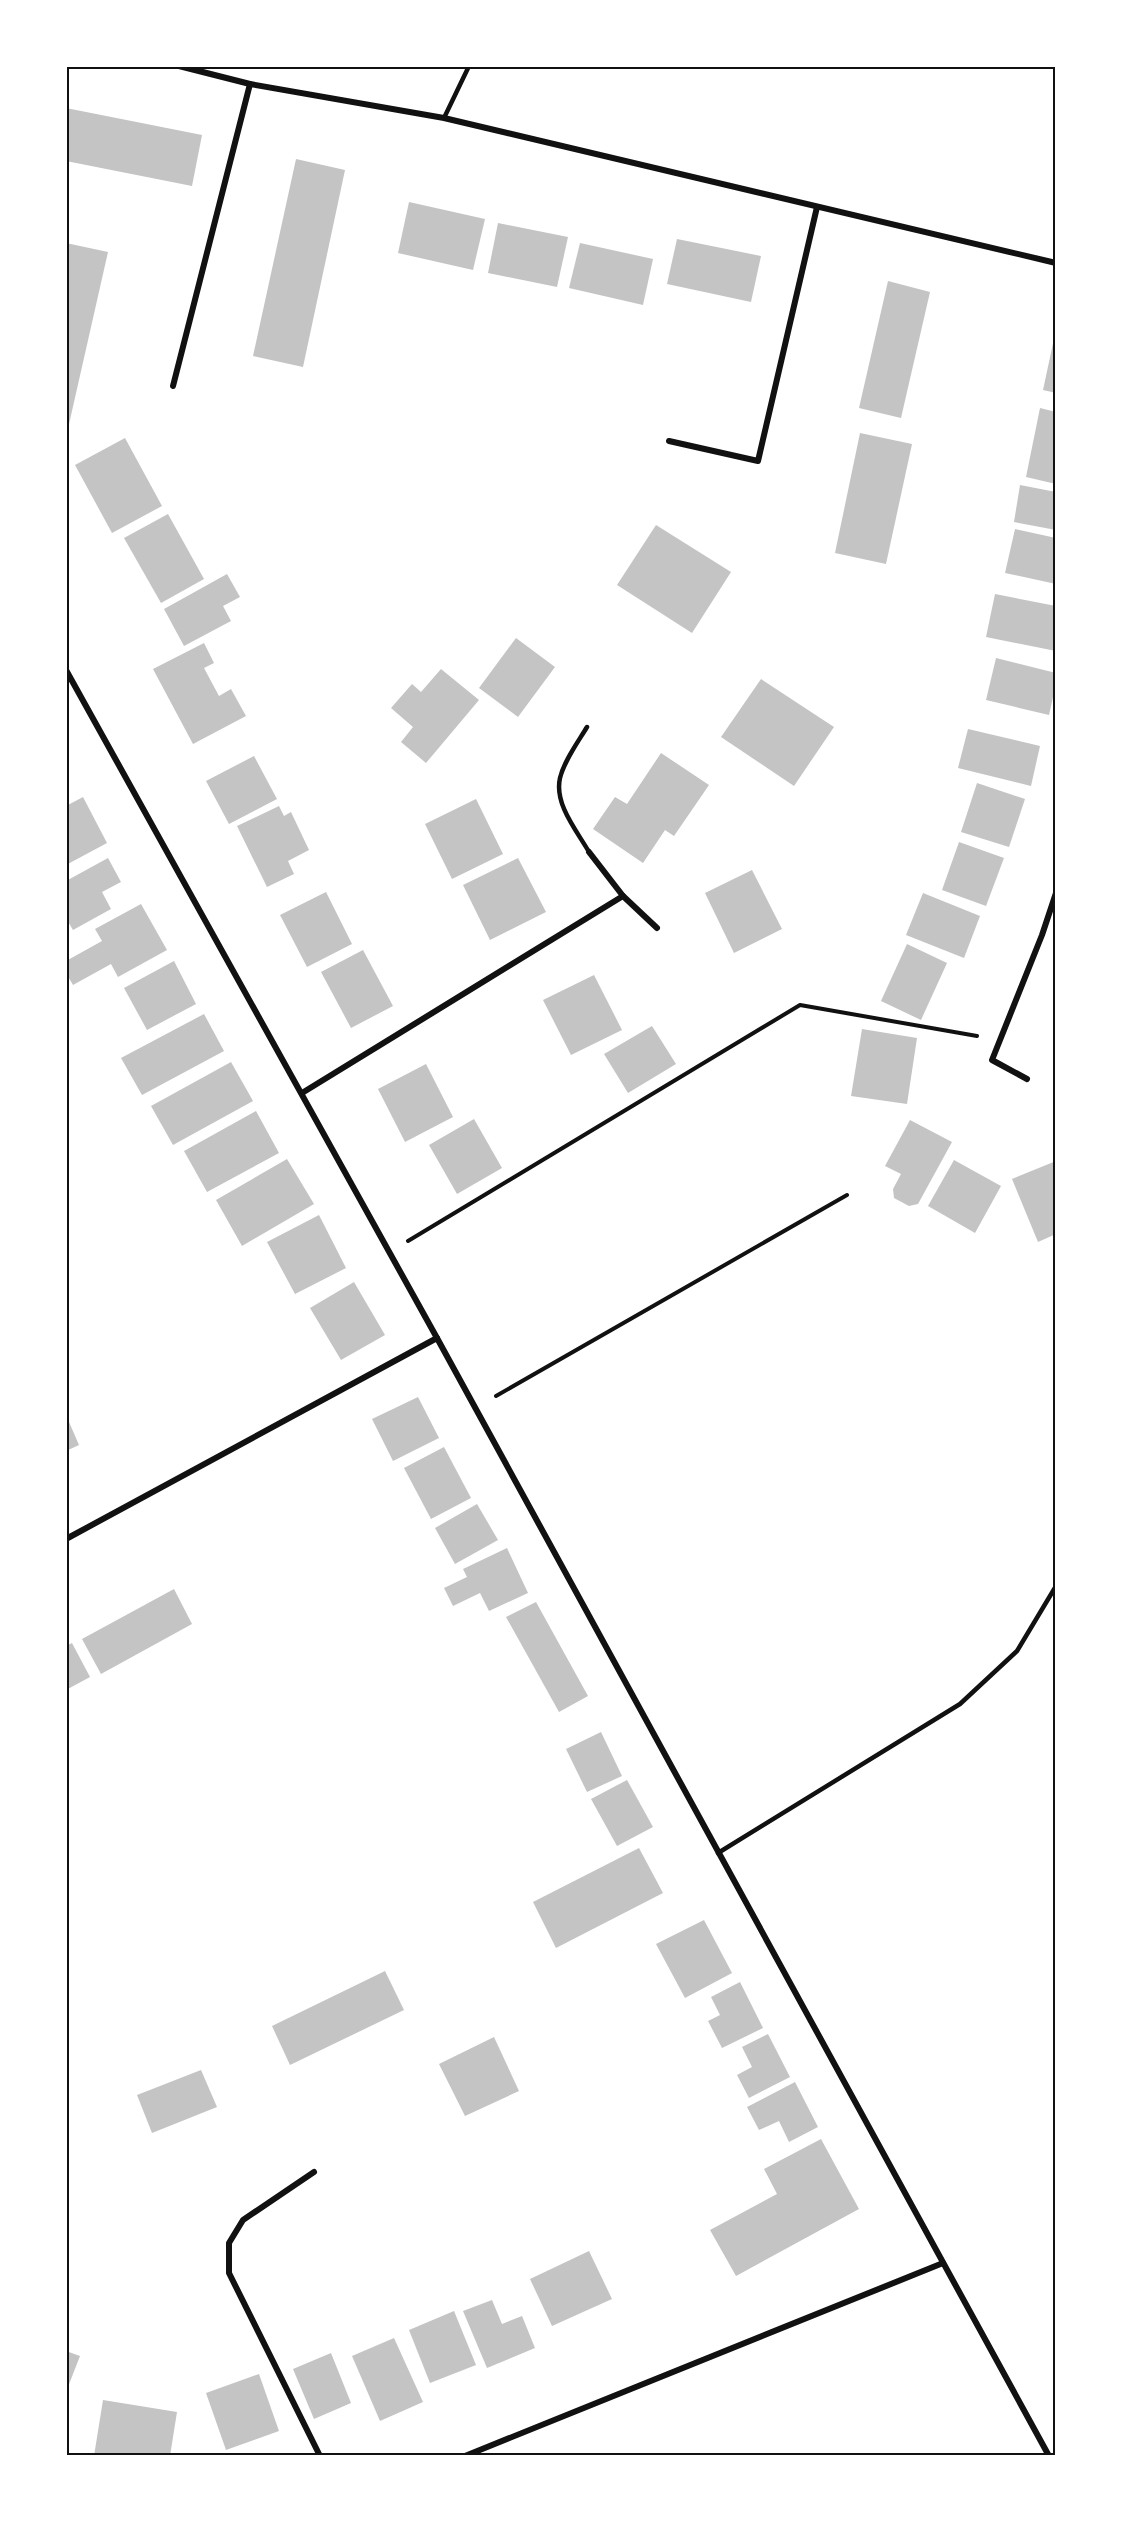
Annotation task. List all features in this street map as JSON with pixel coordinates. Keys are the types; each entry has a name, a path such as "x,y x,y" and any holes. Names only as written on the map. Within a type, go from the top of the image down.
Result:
{"street":[{"path":"179,66 250,84 444,118 1056,263"},
{"path":"173,386 250,84"},
{"path":"669,441 758,460 817,207"},
{"path":"66,670 438,1338 1049,2456"},
{"path":"589,852 623,896 657,928"},
{"path":"1027,1079 992,1060 1056,893"},
{"path":"302,1093 623,896"},
{"path":"66,1539 438,1338"},
{"path":"314,2172 243,2220 229,2242 229,2273 320,2456"},
{"path":"465,2456 943,2263"}],"lane":[{"path":"444,118 469,66"},
{"path":"587,727 560,777 559,791 565,812 589,852"},
{"path":"718,1853 960,1704 1017,1651 1056,1586"}],"path":[{"path":"389,1252 800,1005 999,1039"},
{"path":"475,1408 847,1195"}],"building":[{"path":"66,108 202,135 192,186 66,161"},
{"path":"296,159 345,170 303,367 253,356"},
{"path":"409,202 485,219 473,270 398,253"},
{"path":"498,223 568,237 557,287 488,273"},
{"path":"677,239 761,256 751,302 667,284"},
{"path":"66,243 108,252 67,433 66,433"},
{"path":"580,243 653,259 643,305 569,288"},
{"path":"888,281 930,292 901,418 859,408"},
{"path":"1056,334 1056,393 1043,390"},
{"path":"1040,408 1056,412 1056,484 1026,477"},
{"path":"860,433 912,444 886,564 835,553"},
{"path":"125,438 162,506 112,533 75,465"},
{"path":"1020,485 1056,492 1056,530 1014,522"},
{"path":"168,514 204,579 161,603 124,538"},
{"path":"656,525 731,572 692,633 617,585"},
{"path":"1015,529 1056,538 1056,584 1005,573"},
{"path":"227,574 240,597 223,606 231,621 184,646 164,609"},
{"path":"995,594 1056,606 1056,651 986,637"},
{"path":"516,638 555,667 518,717 479,688"},
{"path":"204,643 214,663 204,668 219,696 231,689 246,716 193,744 153,669"},
{"path":"996,658 1056,673 1056,684 1049,715 986,700"},
{"path":"441,669 479,700 426,763 401,742 413,727 391,708 412,684 421,692"},
{"path":"761,679 834,727 794,786 721,737"},
{"path":"968,729 1040,746 1031,786 958,768"},
{"path":"661,753 709,785 674,836 665,830 643,863 593,829 615,797 627,804"},
{"path":"254,756 277,799 229,824 206,781"},
{"path":"977,783 1025,799 1009,847 961,832"},
{"path":"83,797 107,843 66,865 66,806"},
{"path":"476,799 503,854 452,879 425,824"},
{"path":"279,806 284,816 291,812 309,850 288,861 294,874 267,887 237,826"},
{"path":"959,842 1004,858 986,906 942,890"},
{"path":"108,858 121,882 102,892 111,909 73,930 66,918 66,881"},
{"path":"518,858 546,912 490,940 463,885"},
{"path":"752,870 782,929 734,953 705,893"},
{"path":"326,892 352,944 307,967 280,915"},
{"path":"923,893 980,916 964,958 906,935"},
{"path":"141,904 167,950 118,977 111,964 73,985 66,973 66,961 102,941 95,929"},
{"path":"907,944 947,963 921,1020 881,1001"},
{"path":"363,950 393,1006 351,1028 321,972"},
{"path":"174,961 196,1004 147,1030 124,988"},
{"path":"594,975 622,1030 571,1055 543,1000"},
{"path":"204,1014 224,1051 142,1095 121,1058"},
{"path":"652,1026 676,1064 628,1093 604,1054"},
{"path":"862,1029 917,1038 907,1104 851,1096"},
{"path":"231,1062 253,1101 173,1145 151,1106"},
{"path":"426,1064 453,1117 405,1142 378,1089"},
{"path":"256,1111 279,1153 207,1192 184,1151"},
{"path":"474,1119 502,1168 457,1194 429,1145"},
{"path":"910,1120 952,1142 918,1204 909,1206 894,1198 893,1189 901,1174 885,1166"},
{"path":"287,1159 314,1204 242,1246 216,1200"},
{"path":"954,1160 1001,1186 975,1233 928,1206"},
{"path":"1056,1161 1056,1234 1038,1242 1012,1179"},
{"path":"319,1215 346,1268 295,1294 267,1242"},
{"path":"354,1282 385,1335 341,1360 310,1308"},
{"path":"418,1397 439,1438 393,1461 372,1419"},
{"path":"66,1415 79,1445 66,1451"},
{"path":"444,1447 471,1498 431,1519 404,1468"},
{"path":"477,1504 498,1540 455,1564 435,1528"},
{"path":"507,1548 528,1593 489,1611 480,1593 453,1606 444,1588 467,1577 463,1569"},
{"path":"174,1589 192,1624 101,1674 82,1639"},
{"path":"536,1602 588,1696 559,1712 506,1617"},
{"path":"72,1643 90,1677 66,1690 66,1646"},
{"path":"601,1732 622,1776 587,1792 566,1749"},
{"path":"627,1780 653,1827 617,1846 591,1799"},
{"path":"639,1848 663,1893 556,1948 533,1902"},
{"path":"704,1920 732,1973 685,1998 656,1944"},
{"path":"385,1971 404,2010 290,2065 272,2026"},
{"path":"740,1982 763,2028 722,2048 708,2021 720,2015 711,1997"},
{"path":"768,2034 790,2077 749,2098 737,2075 752,2067 742,2047"},
{"path":"494,2037 519,2091 465,2116 439,2064"},
{"path":"201,2070 217,2107 152,2133 137,2095"},
{"path":"795,2082 818,2127 789,2142 779,2121 759,2130 747,2107"},
{"path":"821,2139 859,2209 736,2276 710,2230 777,2194 764,2169"},
{"path":"589,2251 612,2299 552,2326 530,2279"},
{"path":"492,2300 502,2324 522,2316 535,2348 487,2368 463,2311"},
{"path":"454,2311 476,2365 430,2383 409,2330"},
{"path":"394,2338 423,2402 380,2421 352,2356"},
{"path":"66,2351 80,2356 66,2392"},
{"path":"331,2353 351,2403 314,2419 293,2369"},
{"path":"259,2374 279,2431 226,2450 206,2393"},
{"path":"103,2400 177,2412 170,2456 94,2456"}]}
